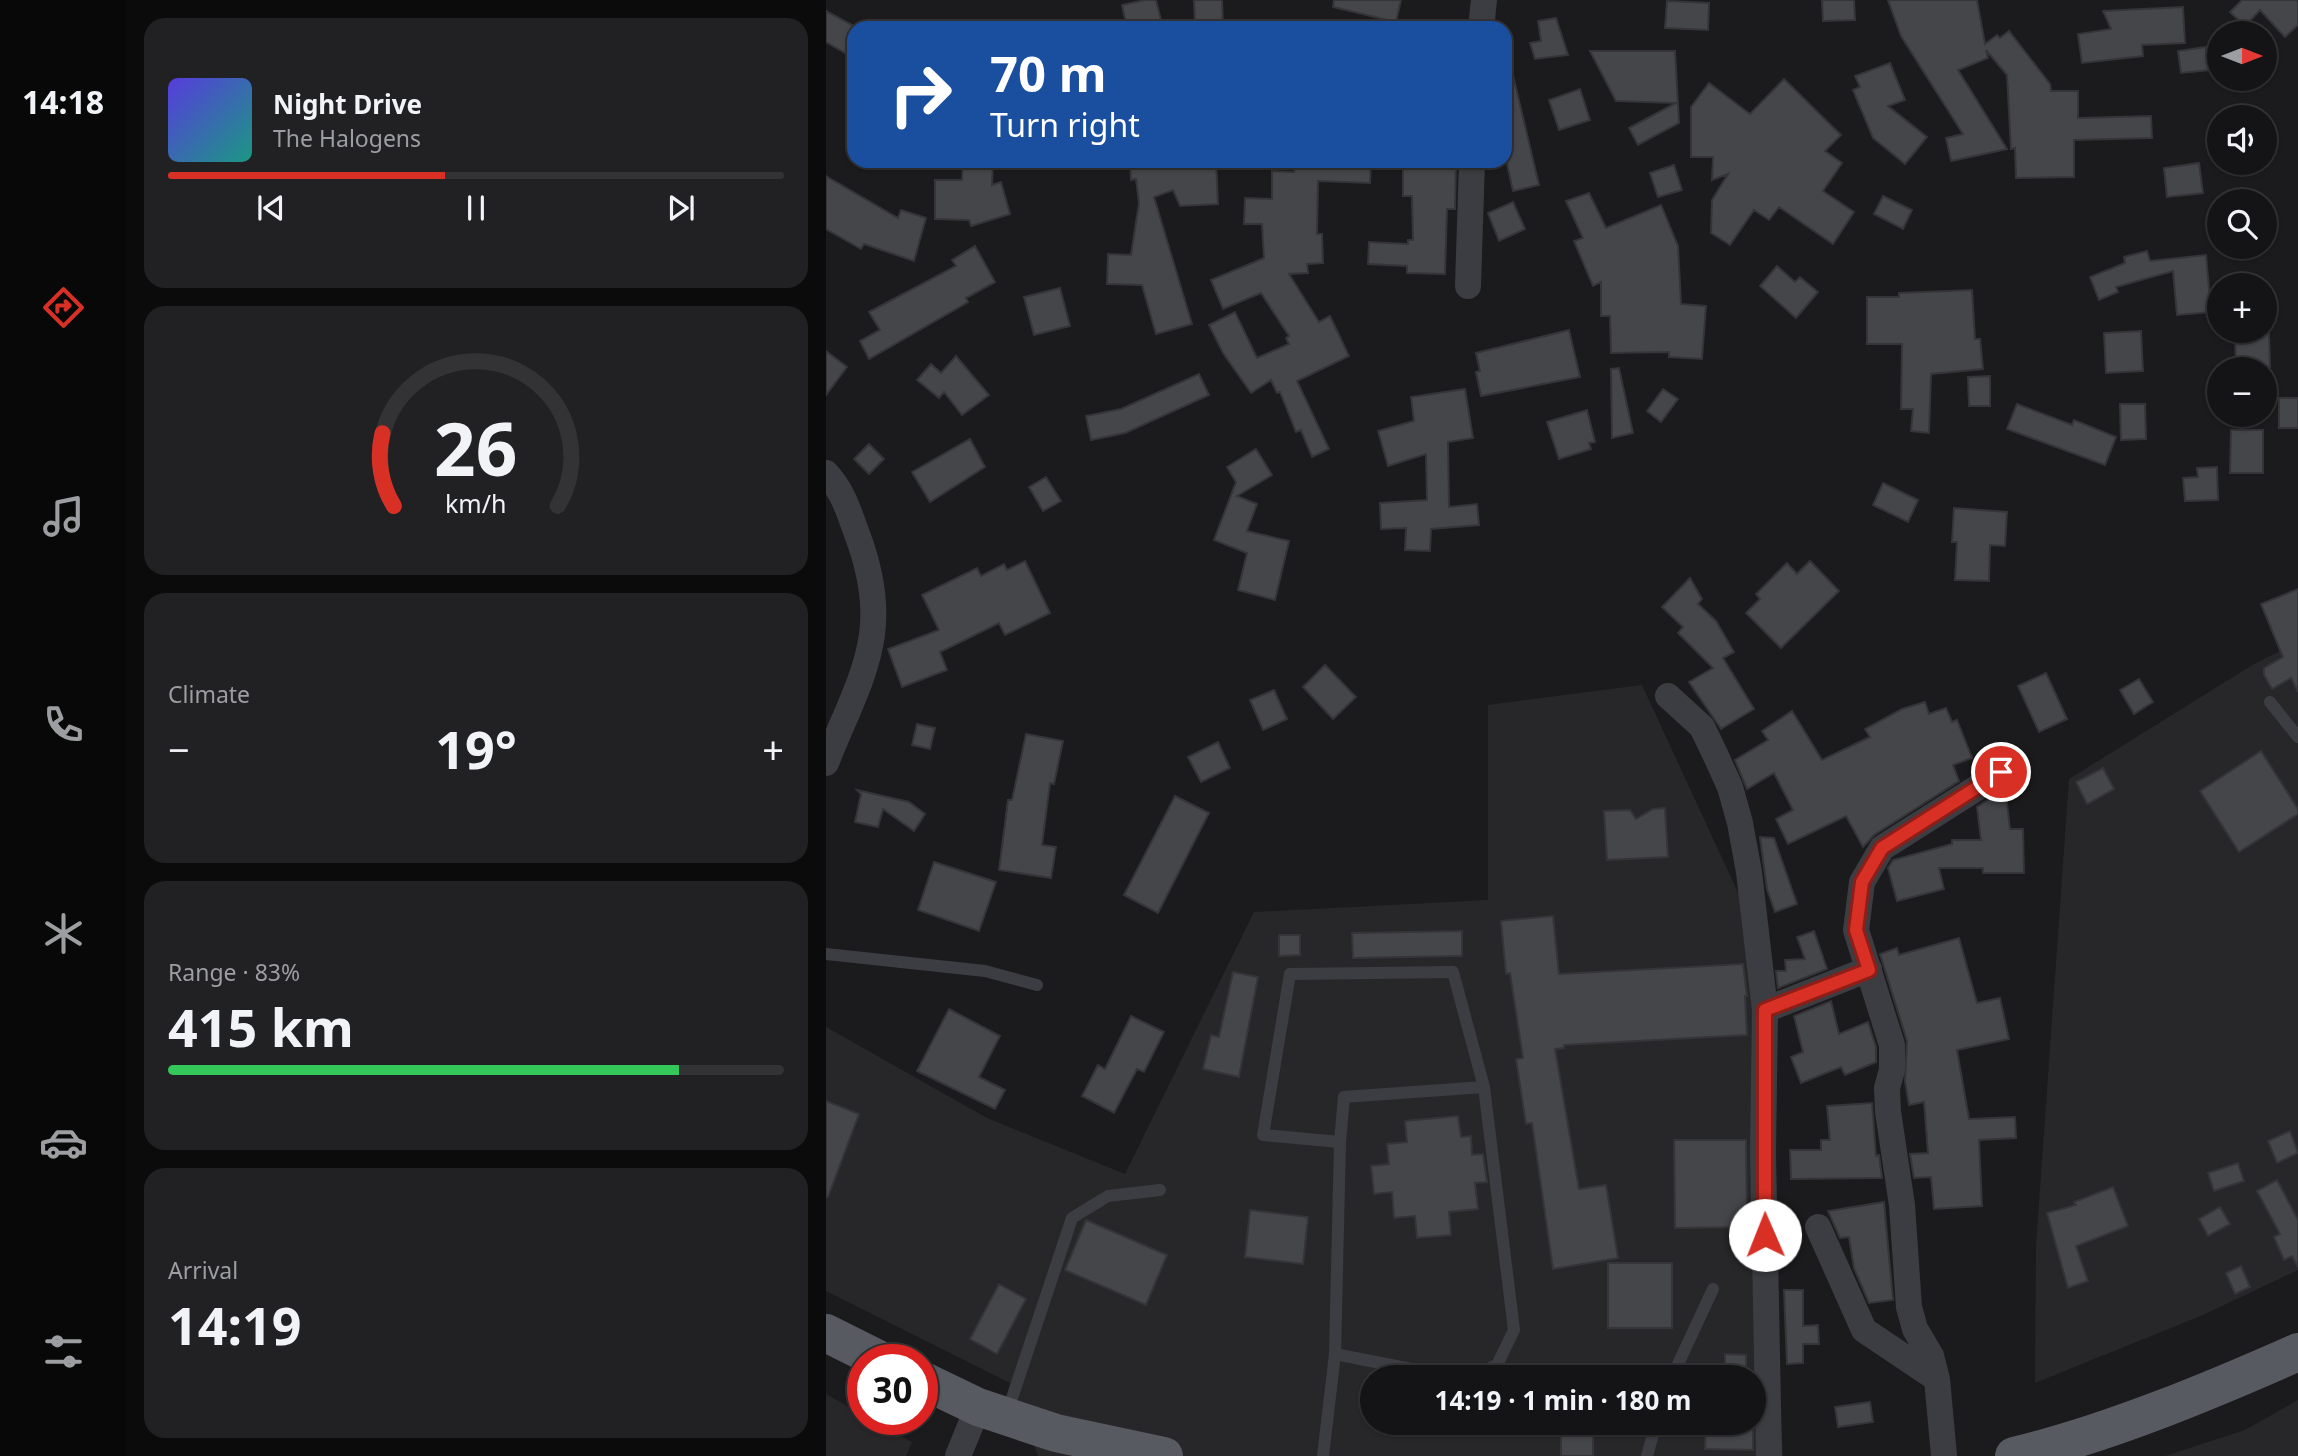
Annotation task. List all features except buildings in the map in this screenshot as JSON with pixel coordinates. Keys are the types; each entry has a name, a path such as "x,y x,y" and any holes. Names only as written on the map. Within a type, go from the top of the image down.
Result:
{"main road":[{"path":"826,1333 848,1344"},
{"path":"2014,1456 2056,1446 2238,1379 2298,1352"},
{"path":"938,1387 1058,1445 1164,1456"}],"street":[{"path":"1482,21 1483,0"},
{"path":"1468,286 1472,168"},
{"path":"826,473 842,492 869,566 874,589 875,627 869,657 826,763"},
{"path":"1668,696 1702,727 1730,787 1749,872 1765,1010 1763,1153 1769,1456"},
{"path":"1944,1456 1937,1379 1931,1356 1915,1329 1909,1307 1902,1205 1888,1112 1887,1088 1892,1070 1892,1045 1856,930 1862,882 1882,848 2001,772"},
{"path":"1765,1010 1869,970"},
{"path":"1818,1227 1864,1330 1937,1379"},
{"path":"958,1456 991,1412"}],"lane":[{"path":"2270,702 2298,737"},
{"path":"826,954 985,971 1037,985"},
{"path":"1340,1143 1263,1135 1290,974 1453,972 1484,1087 1514,1330 1497,1365"},
{"path":"1323,1456 1335,1354 1340,1143 1344,1097 1484,1087"},
{"path":"991,1412 1072,1218 1108,1196 1160,1190"},
{"path":"1678,1365 1713,1289"},
{"path":"1335,1354 1391,1365"},
{"path":"1647,1456 1653,1435"}],"shaded area":[{"path":"2298,642 2298,1270 2203,1315 2035,1383 2036,1246 2069,779 2254,664"},
{"path":"1642,685 1753,925 1783,1456 1038,1456 1012,1384 938,1347 938,1344 932,1344 826,1291 826,1027 987,1118 1125,1174 1254,912 1488,900 1488,705"},
{"path":"826,1394 847,1406 847,1435 900,1435 912,1442 906,1456 826,1456"},
{"path":"2298,1400 2298,1456 2165,1456 2245,1430"}],"route":[{"path":"1765,1235 1765,1010 1869,970 1856,930 1862,882 1882,848 2001,772"}]}
